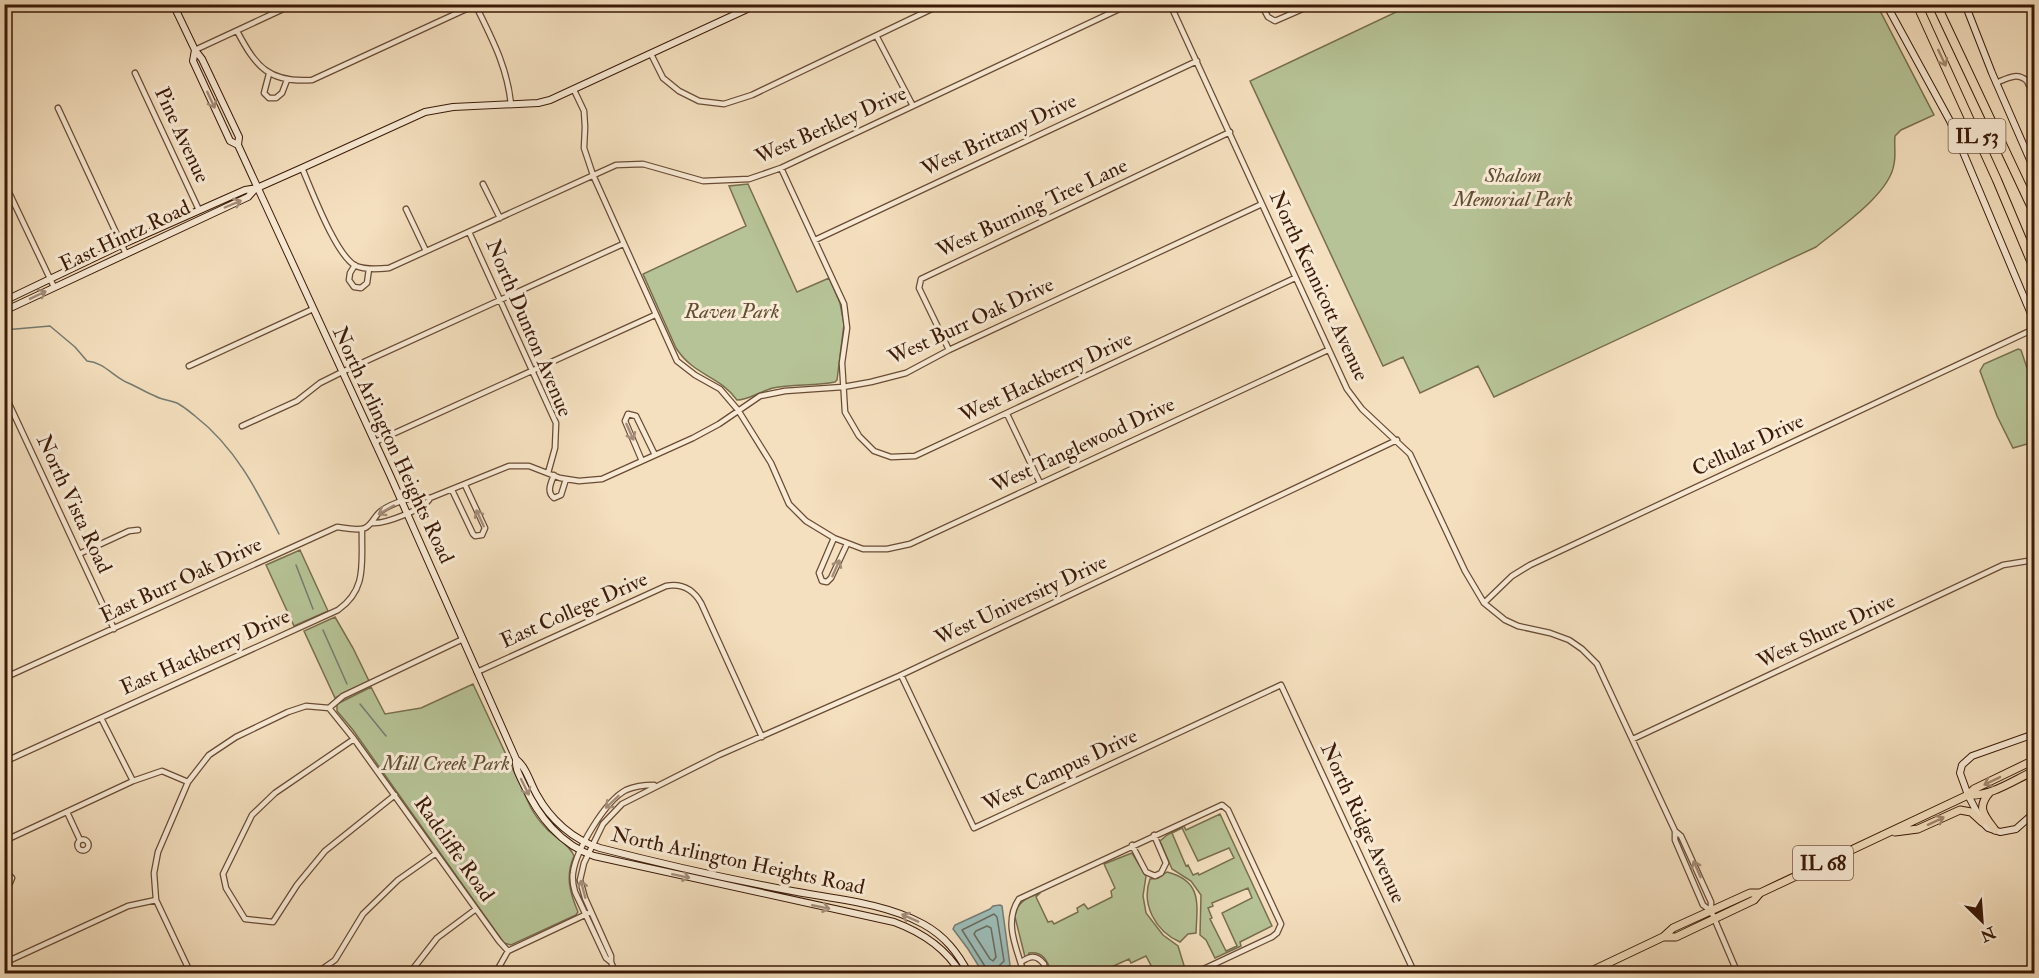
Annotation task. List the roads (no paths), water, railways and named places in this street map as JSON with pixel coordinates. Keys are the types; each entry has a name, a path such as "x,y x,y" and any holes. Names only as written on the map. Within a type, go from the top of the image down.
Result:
{"highway":[{"name":"IL 53","path":"1917,4 1993,170 2034,268"},
{"name":"IL 53","path":"1936,4 2034,212"}],"main road":[{"name":"North Arlington Heights Road","path":"173,4 195,50 202,58 239,137 238,145 257,188 408,513 516,759 523,764 537,795 553,816 564,829 593,846 716,876 902,914 925,925 941,937 957,952 969,974"},
{"name":"East Hintz Road","path":"4,301 121,245 245,190 257,188 425,112 453,107 544,102 758,4"},
{"path":"1886,4 1950,121 2034,321"},
{"path":"1965,4 1996,83 2034,169"},
{"name":"East Hintz Road","path":"4,311 248,197 257,188"},
{"path":"1982,822 1960,773 1962,765 1966,759 2034,734"},
{"name":"North Arlington Heights Road","path":"516,759 515,768 536,809 549,825 589,855 894,922 930,940 949,956 961,974"},
{"name":"IL 68","path":"1663,937 1676,937 1754,900 1760,893 1968,795 1974,789 2034,760"},
{"name":"IL 68","path":"1968,795 1978,796 1990,792 2034,771"},
{"path":"1990,792 1982,803 1983,813 1995,830"},
{"path":"1886,833 1918,829 1960,810 1971,812 1988,828 2000,832 2016,829 2034,813"},
{"name":"IL 68","path":"1586,974 1663,937 1673,928 1750,893 1760,893"}],"street":[{"path":"195,50 294,4"},
{"path":"651,54 663,78 679,91 699,101 724,104 752,95 942,4"},
{"name":"West Berkley Drive","path":"369,269 388,268 616,165 643,164 703,181 749,179 781,168 1130,4"},
{"name":"North Kennicott Avenue","path":"1170,4 1347,389 1362,409 1410,454 1465,571 1484,603 1508,621 1522,628 1564,638 1586,652 1601,671 1675,831 1675,840 1703,905 1711,911"},
{"path":"1261,4 1271,20 1280,20 1314,4"},
{"path":"237,31 249,54 268,74 293,81 312,80 475,5 502,59 512,104"},
{"path":"877,37 913,106"},
{"name":"West Brittany Drive","path":"815,240 1197,61"},
{"name":"Pine Avenue","path":"135,73 199,210"},
{"path":"268,74 264,93 269,98 276,98 282,93 287,80"},
{"path":"1996,83 2016,75 2022,76 2028,81 2034,96"},
{"path":"2028,81 2034,78"},
{"name":"West Tanglewood Drive","path":"574,90 584,111 584,148 592,175 677,361 695,375 720,389 738,410 771,464 789,504 806,521 847,544 863,549 887,549 910,544 1328,350"},
{"path":"58,108 126,254"},
{"name":"West Burning Tree Lane","path":"949,350 919,288 921,279 1230,132"},
{"path":"302,168 341,252 355,265 369,269 367,283 361,288 354,287 349,280 355,265"},
{"name":"West Hackberry Drive","path":"781,168 844,304 848,328 842,363 845,412 859,436 874,451 891,457 915,456 1295,278"},
{"path":"4,182 54,287"},
{"path":"483,184 500,218"},
{"name":"West Burr Oak Drive","path":"548,472 566,479 587,481 602,479 702,434 760,396 785,391 843,387 906,373 949,350 1262,204"},
{"path":"406,209 426,250"},
{"name":"North Dunton Avenue","path":"469,232 556,423 555,448 548,472"},
{"path":"242,426 297,401 321,383 342,372 623,244"},
{"path":"189,366 313,309"},
{"path":"375,442 655,315"},
{"name":"Cellular Drive","path":"1484,603 1512,576 1530,565 2034,329"},
{"name":"North Vista Road","path":"4,393 114,629"},
{"path":"642,461 625,421 628,414 636,416 655,455"},
{"path":"1007,414 1040,483"},
{"name":"West University Drive","path":"657,785 901,675 1397,440"},
{"name":"East Burr Oak Drive","path":"373,523 382,510 425,496 430,498 509,466 529,466 548,472"},
{"path":"554,475 549,490 550,495 554,498 561,495 566,479"},
{"path":"452,490 473,534 480,536 484,533 485,528 465,485"},
{"name":"East Burr Oak Drive","path":"4,678 337,527 362,529 373,523 381,524 426,505 430,498"},
{"name":"East Hackberry Drive","path":"4,762 346,605 360,584 362,529"},
{"path":"79,554 129,531 138,530"},
{"path":"834,538 819,573 822,581 827,582 831,578 847,544"},
{"name":"West Shure Drive","path":"1633,740 2003,565 2034,560"},
{"name":"East College Drive","path":"477,672 666,586 685,587 694,592 701,603 762,737"},
{"path":"191,974 156,900 154,873 158,852 188,782 209,755 236,737 288,712 306,706 329,708 343,696 463,639"},
{"name":"West Campus Drive","path":"901,675 974,828 1281,685"},
{"name":"North Ridge Avenue","path":"1281,685 1415,974"},
{"name":"Radcliffe Road","path":"329,708 508,951"},
{"path":"101,718 133,781"},
{"path":"354,739 275,793 252,814 223,874 226,888 245,919 273,922 297,885 325,851 395,795"},
{"path":"4,841 133,781 162,771 188,782"},
{"path":"611,962 606,958 574,891 574,867 598,818 609,802 627,790 642,785 657,785"},
{"path":"616,974 611,956 580,887 580,880 603,824 612,812 657,785"},
{"path":"1024,974 1010,926 1013,908 1019,899 1222,805 1228,810 1281,924 1277,933 1272,937 1193,974"},
{"path":"67,812 80,840"},
{"name":"North Kennicott Avenue","path":"1675,831 1681,836 1711,902 1711,911 1738,974"},
{"path":"1132,845 1146,872 1155,876 1161,873 1166,863 1154,835"},
{"path":"315,974 335,960 363,914 398,880 435,854"},
{"path":"4,874 10,875 12,880 4,884"},
{"path":"4,963 128,906 156,900"},
{"path":"410,974 436,938 476,909"},
{"path":"495,974 508,951 591,912"},
{"path":"1021,962 1035,957 1044,964 1045,974"}],"water":[{"path":"993,906 1002,906 1010,965 997,973 983,973 953,929 955,925"}],"waterway":[{"path":"4,330 50,326 75,347 87,361 98,364 126,382 186,409 209,428 233,455 244,470 279,534"},
{"path":"296,565 313,609"},
{"path":"323,630 347,684"},
{"path":"360,704 386,736"}],"park label":[{"name":"Shalom Memorial Park","path":"1513,187"},
{"name":"Raven Park","path":"732,311"},
{"name":"Mill Creek Park","path":"446,763"}]}
